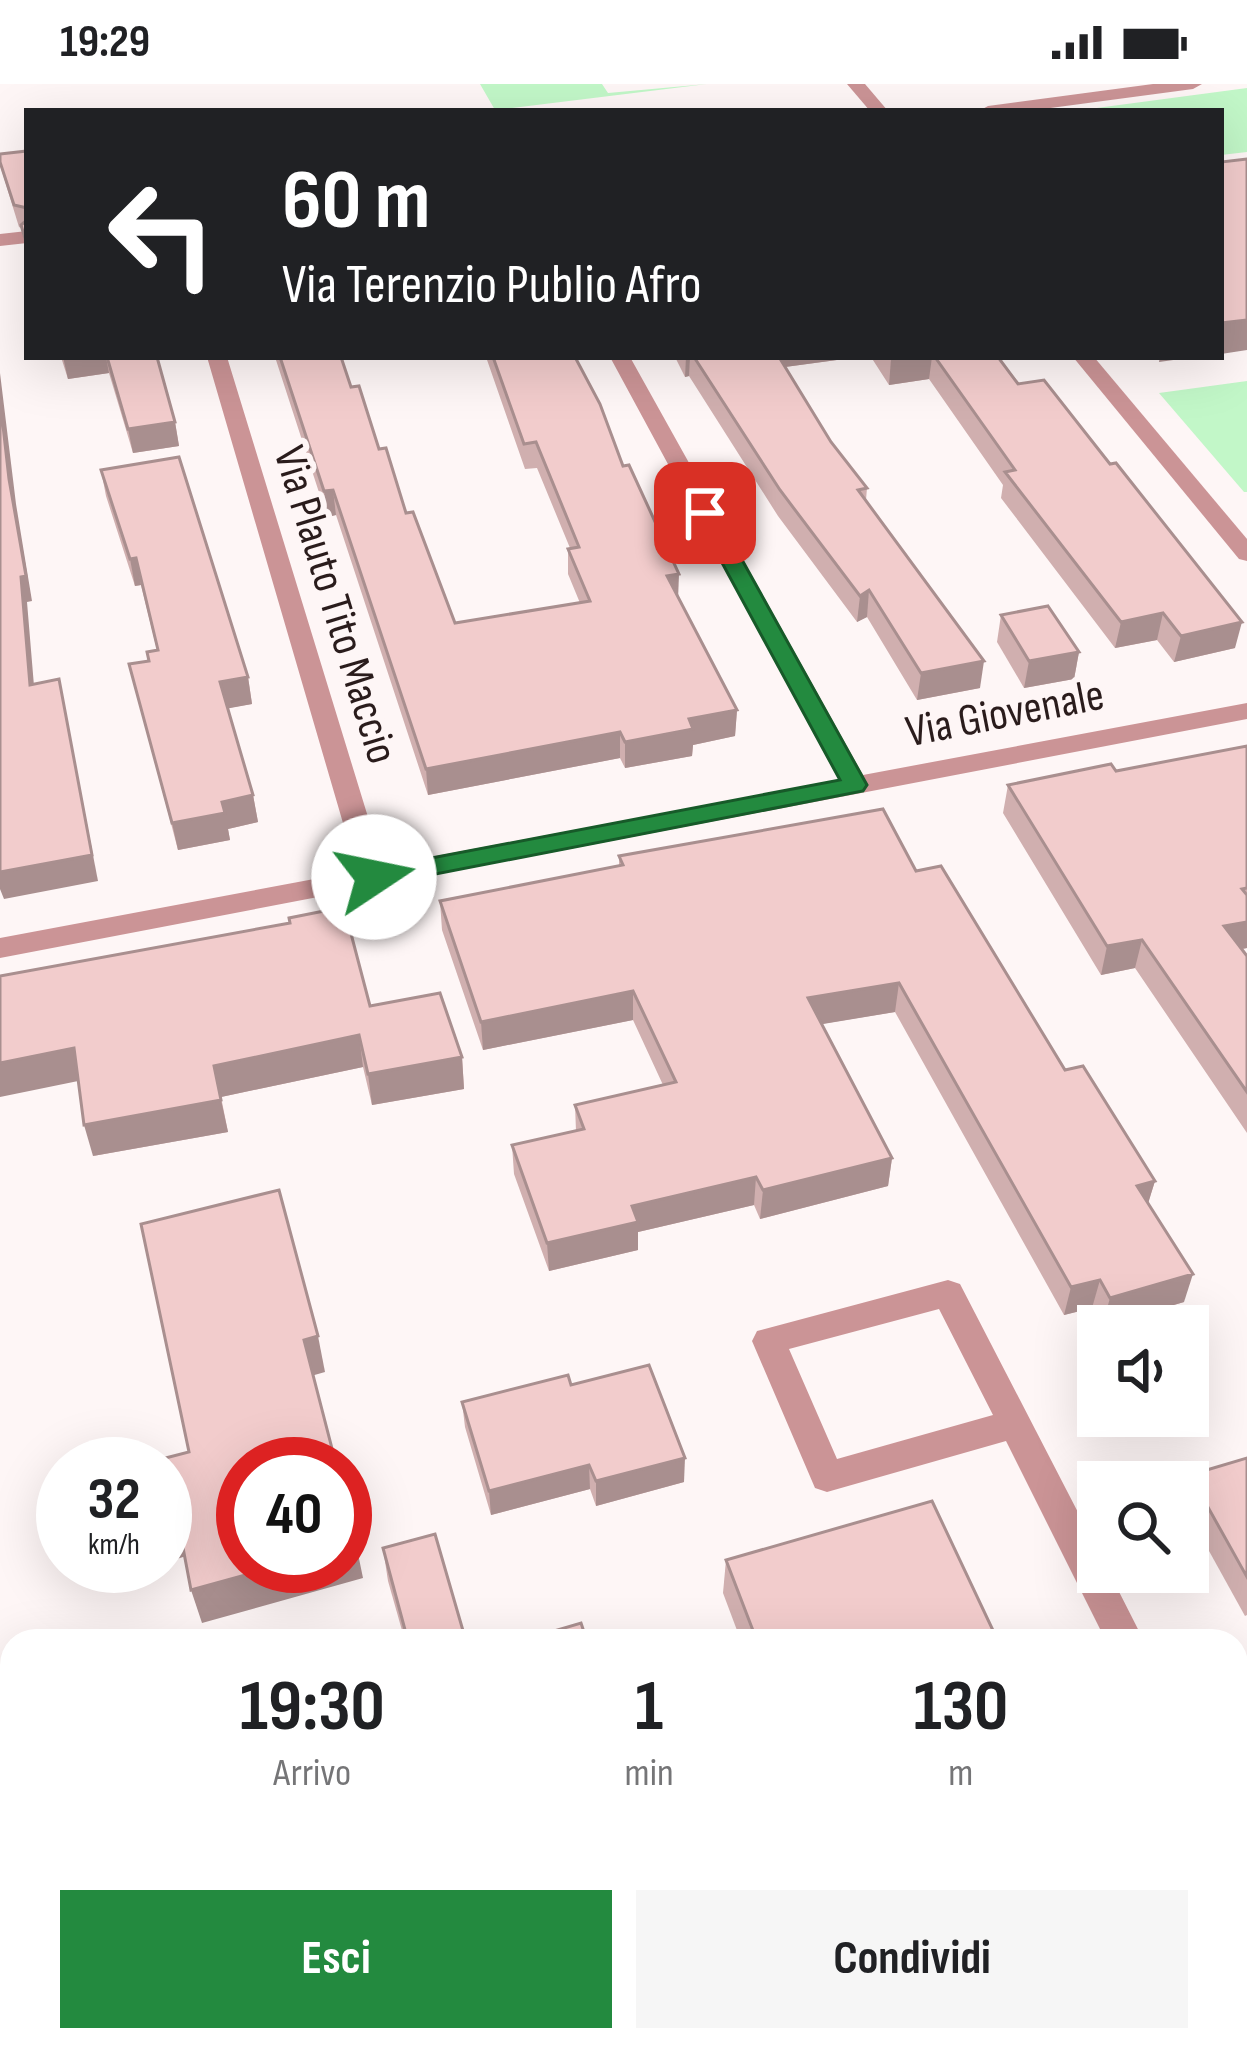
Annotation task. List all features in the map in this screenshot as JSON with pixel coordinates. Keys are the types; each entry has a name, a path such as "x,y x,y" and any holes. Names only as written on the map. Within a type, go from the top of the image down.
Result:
{"street":[{"path":"856,84 876,108"},
{"path":"1011,108 1193,84"},
{"name":"Via Plauto Tito Maccio","path":"218,360 374,877"},
{"path":"622,360 855,785"},
{"path":"1085,360 1247,554"},
{"name":"Via Giovenale","path":"0,948 1247,711"},
{"path":"1015,1424 827,1477 770,1340 948,1293 1015,1424 1119,1629"}],"green space":[{"path":"480,84 602,84 608,93 707,84 511,108 494,108"},
{"path":"1247,88 1247,152 1224,155 1224,108 1097,108"},
{"path":"1247,381 1247,492 1244,492 1159,393"}],"building":[{"path":"24,151 24,207 14,205 0,154"},
{"path":"1247,159 1247,320 1224,323 1224,162"},
{"path":"108,360 158,360 175,422 128,429"},
{"path":"281,360 342,360 351,387 359,386 379,449 386,448 406,513 413,512 455,623 590,601 568,549 579,547 536,442 524,444 494,360 577,360 600,404 623,466 629,465 679,574 667,576 737,710 689,719 693,729 625,742 620,732 426,769 333,490 324,491"},
{"path":"696,360 781,360 831,442 867,488 858,490 984,661 921,673 869,590 860,596 780,490"},
{"path":"937,360 1000,360 1018,384 1044,380 1242,622 1181,636 1163,613 1121,622 1005,472 1015,470"},
{"path":"0,399 26,576 21,577 30,685 59,679 92,855 0,872"},
{"path":"179,457 248,677 220,682 253,795 222,802 225,813 172,823 129,664 149,661 147,652 158,650 136,558 130,559 101,470"},
{"path":"1048,606 1079,652 1029,661 1001,615"},
{"path":"1247,746 1247,888 1242,889 1247,895 1247,922 1224,926 1247,956 1247,1092 1142,940 1107,946 1008,785 1111,764 1116,771"},
{"path":"883,809 916,871 941,866 1065,1070 1083,1066 1155,1181 1137,1186 1193,1274 1110,1298 1100,1280 1071,1287 899,983 808,998 892,1158 763,1190 756,1177 632,1206 638,1222 547,1243 512,1145 584,1129 575,1105 676,1082 633,991 481,1022 440,901 623,865 619,856"},
{"path":"344,907 370,1006 440,993 462,1057 368,1074 359,1035 214,1066 221,1100 84,1125 74,1048 0,1063 0,976 290,923 289,918"},
{"path":"279,1190 318,1336 304,1340 329,1437 216,1437 216,1583 192,1590 192,1437 186,1437 141,1224"},
{"path":"649,1365 685,1458 596,1481 589,1465 489,1491 462,1402 568,1375 571,1385"},
{"path":"1247,1458 1247,1577 1209,1509 1209,1469"},
{"path":"932,1501 992,1629 752,1629 726,1560"},
{"path":"435,1534 463,1629 405,1629 383,1548"}],"route":[{"path":"374,877 855,785 705,513"}]}
